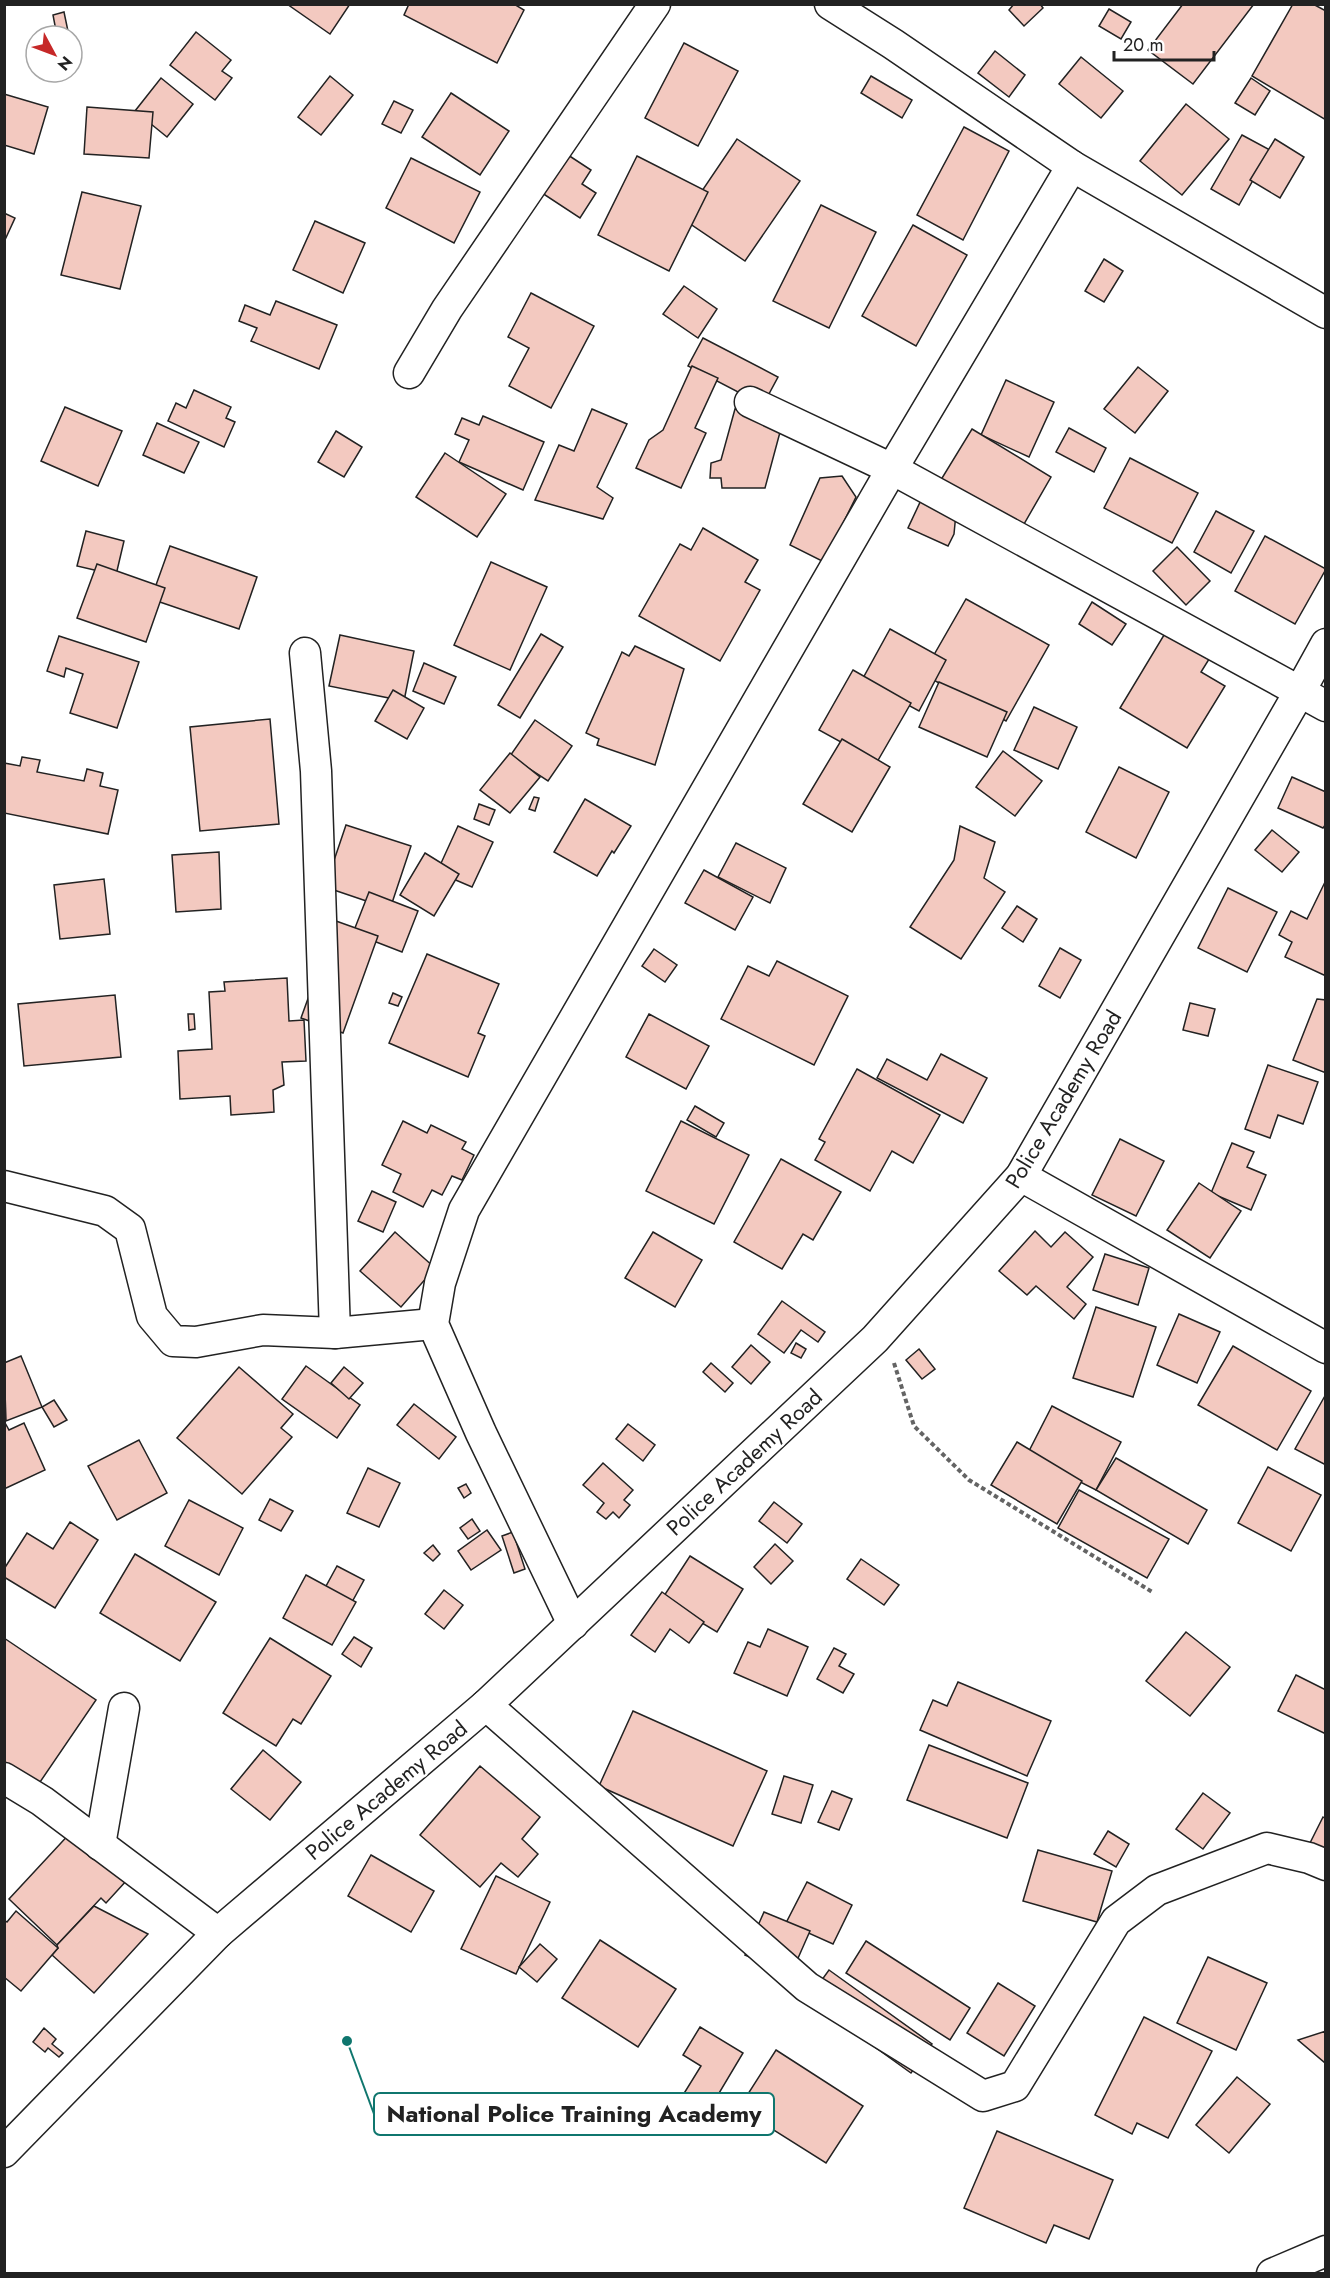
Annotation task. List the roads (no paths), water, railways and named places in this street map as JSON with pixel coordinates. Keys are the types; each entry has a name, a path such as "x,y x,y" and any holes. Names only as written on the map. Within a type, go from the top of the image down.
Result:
{"street":[{"path":"409,373 454,299 655,4"},
{"path":"830,4 893,44 1072,166 1326,313"},
{"path":"573,1624 482,1433 434,1324 440,1283 464,1210 892,469 1072,166"},
{"path":"750,402 892,469 1313,698"},
{"name":"Police Academy Road","path":"4,2152 219,1933 486,1705 876,1339 1021,1176 1313,698 1326,644"},
{"path":"305,653 316,771 334,1333"},
{"path":"1021,1176 1326,1348"},
{"path":"4,1186 105,1211 130,1229 152,1316 173,1341 196,1342 263,1330 334,1333 434,1324"},
{"path":"486,1705 807,1988 983,2096 1015,2086 1116,1921 1157,1890 1267,1848 1309,1858 1326,1865"},
{"path":"100,1845 123,1708"},
{"path":"4,1778 42,1801 219,1933"},
{"path":"1272,2274 1326,2252"}],"place":[{"name":"National Police Training Academy","path":"347,2041"}]}
